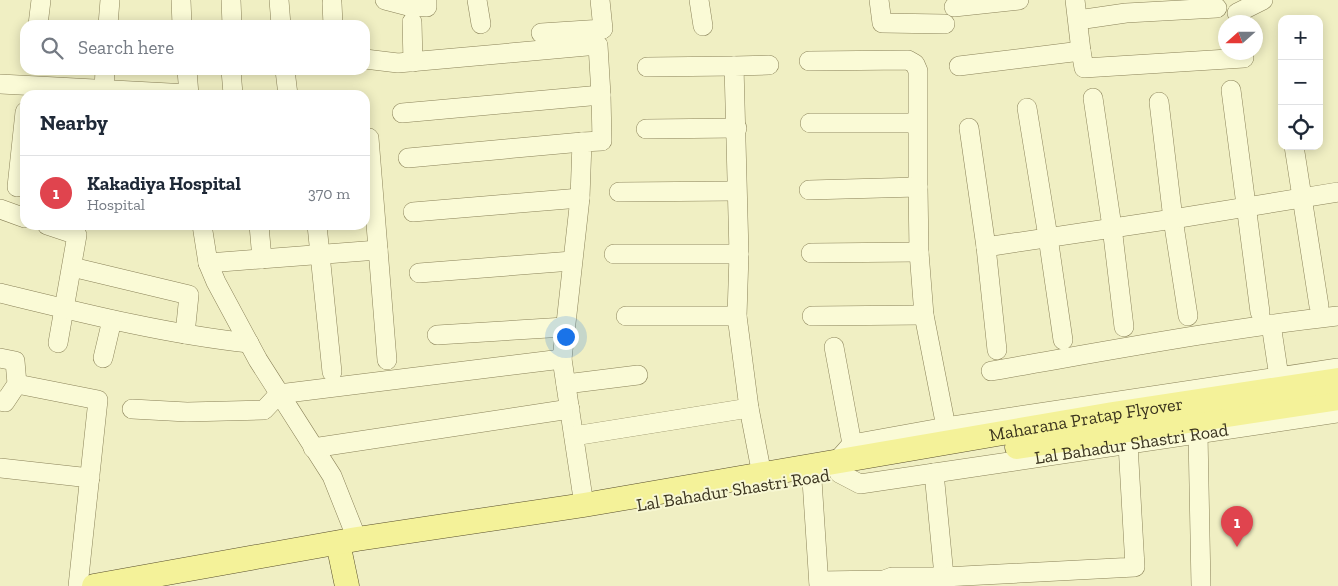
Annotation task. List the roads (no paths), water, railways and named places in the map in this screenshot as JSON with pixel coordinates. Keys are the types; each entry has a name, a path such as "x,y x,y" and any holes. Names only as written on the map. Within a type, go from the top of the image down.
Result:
{"main road":[{"name":"Maharana Pratap Flyover","path":"877,461 1113,414 1338,380"},
{"name":"Maharana Pratap Flyover","path":"837,467 1338,398"},
{"name":"Lal Bahadur Shastri Road","path":"156,586 345,545 837,467"},
{"path":"94,586 692,486 762,475 812,472"},
{"path":"345,545 347,586"}],"street":[{"path":"39,20 42,0"},
{"path":"108,20 110,0"},
{"path":"181,0 182,20"},
{"path":"231,0 232,20"},
{"path":"279,0 281,20"},
{"path":"385,0 408,6 428,7 427,0"},
{"path":"478,0 480,24"},
{"path":"541,34 603,28 600,0"},
{"path":"699,0 703,26"},
{"path":"879,0 882,23 945,24"},
{"path":"954,7 1019,0"},
{"path":"1076,0 1080,51 1084,68 1218,60"},
{"path":"1237,13 1264,0"},
{"path":"332,4 333,20"},
{"path":"1078,20 1125,7 1217,8"},
{"path":"412,22 413,62"},
{"path":"370,60 398,63 598,46 602,141 408,158"},
{"path":"959,66 1080,51"},
{"path":"810,60 908,60 915,64 918,71 919,252 924,315 946,427"},
{"path":"647,67 769,65"},
{"path":"734,66 739,254 737,316 749,408 762,475"},
{"path":"104,89 105,75"},
{"path":"187,75 189,90"},
{"path":"231,75 232,90"},
{"path":"286,75 287,90"},
{"path":"0,84 28,84 68,90"},
{"path":"97,90 114,90"},
{"path":"1231,90 1246,207 1266,318 1279,377"},
{"path":"402,113 601,95"},
{"path":"1093,98 1112,227 1124,327"},
{"path":"1159,102 1188,316"},
{"path":"1027,108 1063,340"},
{"path":"810,122 917,123"},
{"path":"646,129 737,128"},
{"path":"969,128 998,350"},
{"path":"370,138 387,360"},
{"path":"582,142 580,198 562,359 584,505"},
{"path":"1295,150 1319,306"},
{"path":"17,187 20,159"},
{"path":"809,190 918,187"},
{"path":"619,192 736,191"},
{"path":"986,247 1338,192"},
{"path":"413,212 580,198"},
{"path":"0,209 20,216"},
{"path":"58,343 77,235 62,230"},
{"path":"203,230 208,263 216,282 249,344 332,476 345,545"},
{"path":"259,230 262,259"},
{"path":"318,230 332,372"},
{"path":"208,263 378,250"},
{"path":"811,253 919,252"},
{"path":"614,254 739,254"},
{"path":"418,273 572,261"},
{"path":"72,266 190,295 185,334"},
{"path":"0,293 112,320 249,344"},
{"path":"812,316 924,315"},
{"path":"626,316 737,316"},
{"path":"991,370 1266,318 1338,316"},
{"path":"103,358 112,320"},
{"path":"437,335 565,327"},
{"path":"834,347 852,444 837,467"},
{"path":"0,358 15,362 16,384 5,402 0,401"},
{"path":"132,408 187,412 264,410 279,394 562,359"},
{"path":"852,444 946,427 1338,368"},
{"path":"566,384 638,375"},
{"path":"16,384 98,400 78,586"},
{"path":"574,436 749,408"},
{"path":"313,448 570,409"},
{"name":"Lal Bahadur Shastri Road","path":"837,467 860,484 1338,413"},
{"path":"1198,434 1201,586"},
{"path":"812,472 819,584 884,580 892,577 945,582 1135,567 1128,444"},
{"path":"0,468 90,478"},
{"path":"934,473 945,582"}],"place":[{"name":"Kakadiya Hospital","path":"1237,547"}]}
